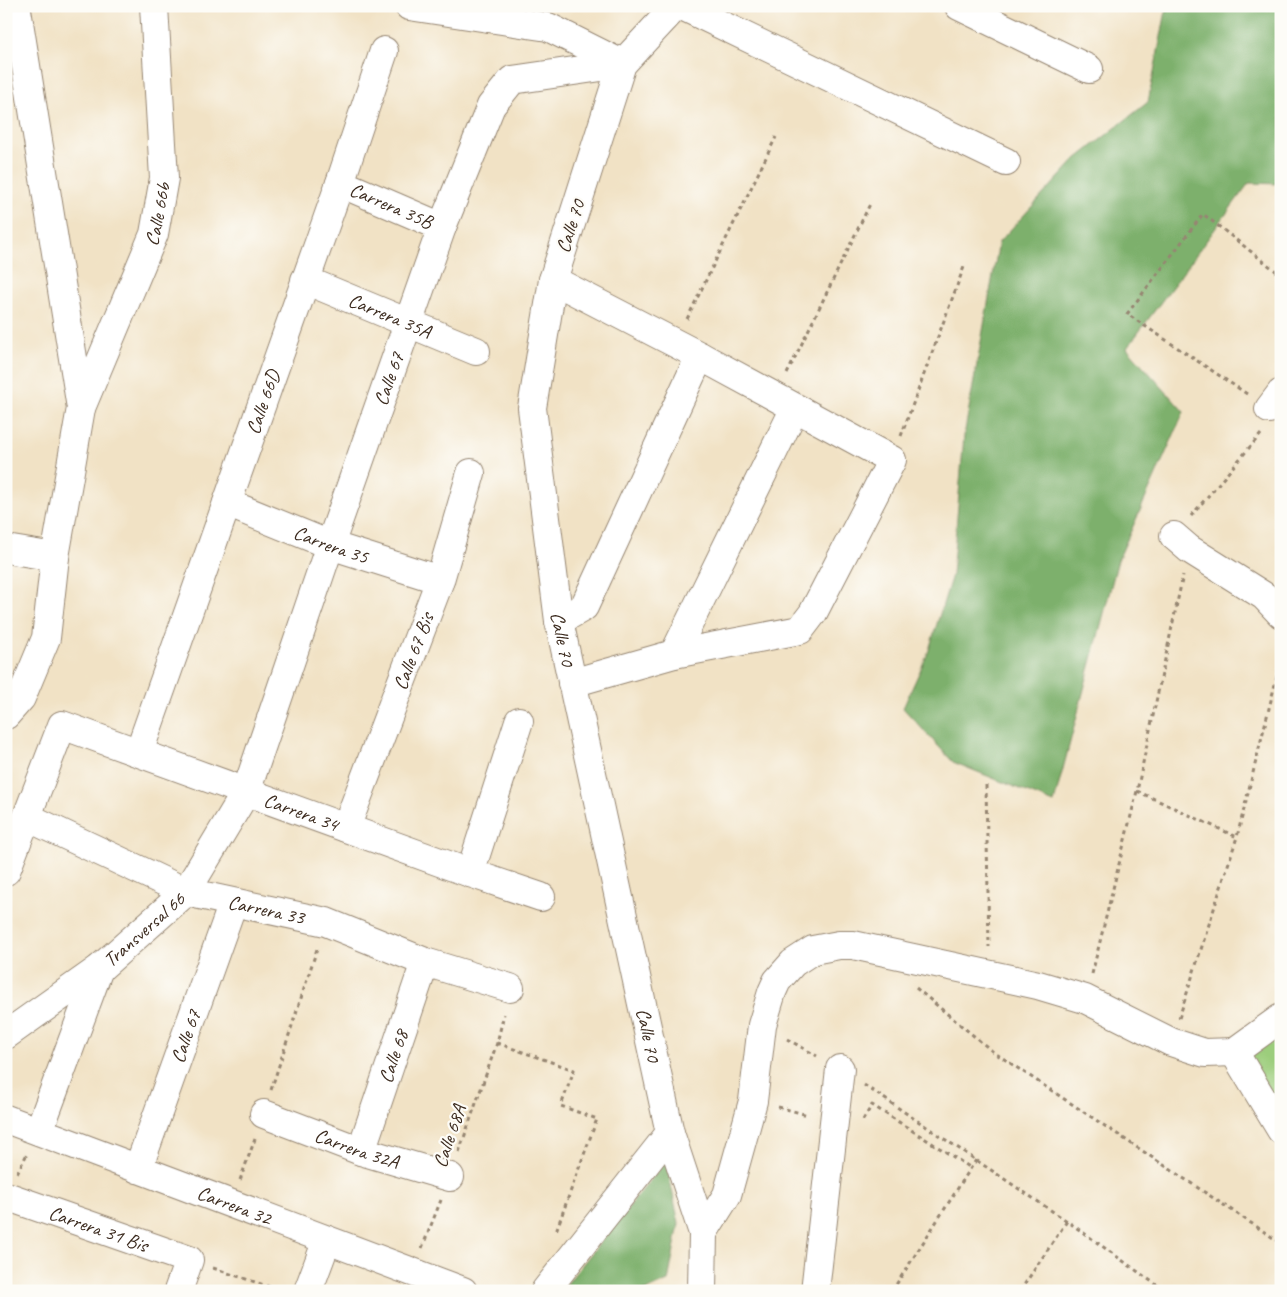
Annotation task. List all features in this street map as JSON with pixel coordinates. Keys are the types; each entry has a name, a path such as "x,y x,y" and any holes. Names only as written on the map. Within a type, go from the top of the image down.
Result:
{"street":[{"name":"Calle 66b","path":"81,408 154,234 164,178 154,6"},
{"path":"409,6 548,27 622,64"},
{"name":"Calle 70","path":"676,6 622,64 553,280 532,408 559,621 670,1133 703,1233 701,1290"},
{"path":"682,6 1006,162"},
{"path":"959,6 1089,69"},
{"path":"6,714 21,698 46,638 56,558 81,408 17,10"},
{"name":"Calle 66D","path":"139,752 340,183 384,51"},
{"name":"Calle 67","path":"246,792 330,545 442,227 491,106 512,80 622,64"},
{"name":"Carrera 35B","path":"340,183 442,227"},
{"name":"Carrera 35A","path":"305,280 476,351"},
{"path":"553,280 700,356 892,460 813,613 800,630 674,654 572,683"},
{"path":"559,621 584,607 700,356"},
{"path":"674,654 786,403"},
{"name":"Calle 67 Bis","path":"346,828 440,580 471,472"},
{"name":"Carrera 35","path":"227,503 330,545 440,580"},
{"path":"1181,542 1264,596 1281,614"},
{"path":"6,549 56,558"},
{"path":"470,873 519,721"},
{"name":"Carrera 34","path":"26,817 62,725 541,897"},
{"name":"Transversal 66","path":"6,1035 99,969 186,892 246,792"},
{"path":"6,872 26,817"},
{"name":"Carrera 33","path":"26,817 186,892 326,922 426,962 510,988"},
{"name":"Calle 67","path":"138,1169 233,903"},
{"path":"703,1233 727,1195 753,1101 762,1026 772,992 784,971 812,950 840,945 867,947 1038,985 1086,999 1172,1042 1205,1054 1234,1052 1281,1018"},
{"name":"Calle 68","path":"362,1151 426,962"},
{"path":"39,1131 99,969"},
{"path":"1234,1052 1281,1130"},
{"path":"815,1291 840,1069"},
{"name":"Carrera 32A","path":"264,1114 362,1151 450,1177"},
{"name":"Carrera 32","path":"6,1119 463,1291"},
{"path":"545,1291 670,1133"},
{"name":"Carrera 31 Bis","path":"10,1187 189,1260"},
{"path":"308,1291 327,1240"},
{"path":"178,1291 189,1260"}],"path":[{"path":"675,344 776,137"},
{"path":"786,403 871,202"},
{"path":"1086,999 1137,791 1181,542 1278,413 1275,401 1127,314 1203,214 1281,276"},
{"path":"892,460 964,268"},
{"path":"1172,1042 1237,837 1281,660"},
{"path":"986,786 989,975"},
{"path":"1137,791 1237,837"},
{"path":"231,1204 264,1114 326,922"},
{"path":"911,984 992,1051 1281,1243"},
{"name":"Calle 68A","path":"412,1271 450,1177 497,1043 510,988"},
{"path":"762,1026 840,1069 1067,1221 1158,1289 1165,1291"},
{"path":"497,1043 574,1070 561,1106 597,1119 554,1236"},
{"path":"753,1101 835,1121"},
{"path":"872,1105 971,1168"},
{"path":"10,1187 39,1131"},
{"path":"892,1291 976,1160"},
{"path":"1020,1291 1067,1221"},
{"path":"189,1260 282,1291"}],"green space":[{"path":"1167,6 1281,6 1281,184 1249,183 1127,348 1184,412 1118,560 1054,803 953,762 903,708 928,653 952,575 964,436 999,242 1076,159 1148,102"},
{"path":"1281,1022 1281,1130 1234,1052"},
{"path":"666,1161 679,1224 668,1281 644,1291 561,1291"}]}
